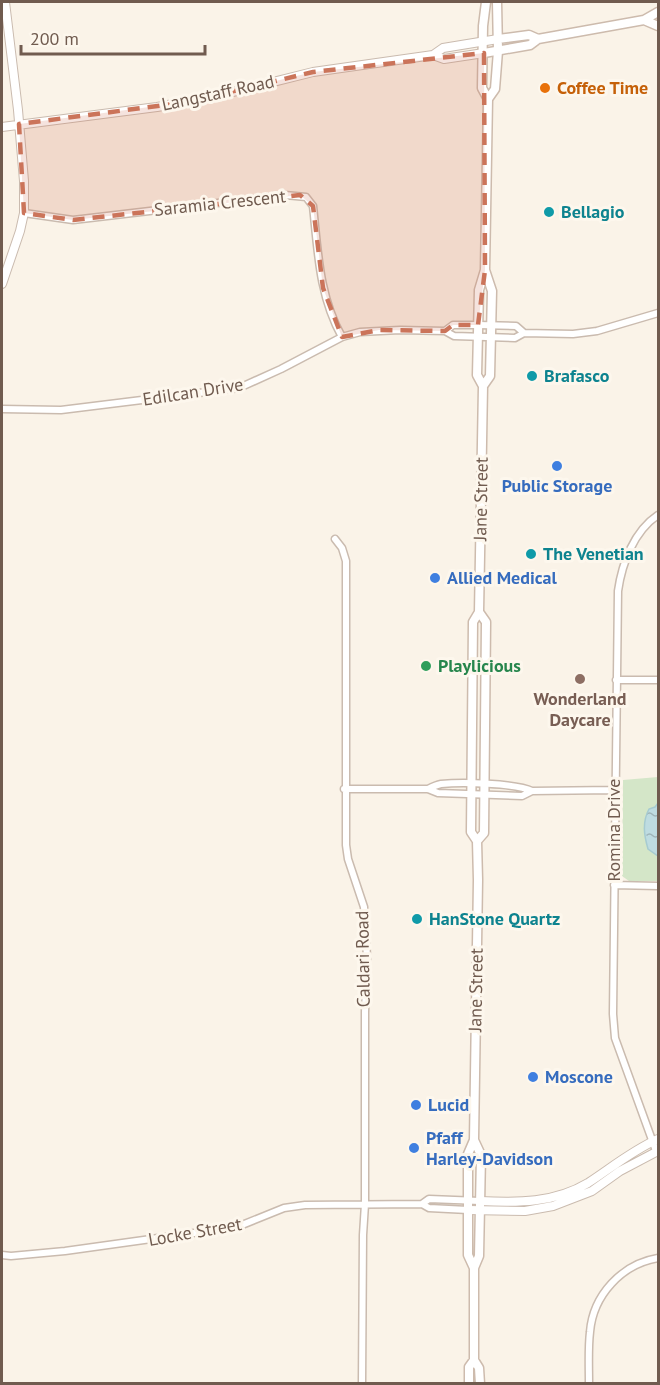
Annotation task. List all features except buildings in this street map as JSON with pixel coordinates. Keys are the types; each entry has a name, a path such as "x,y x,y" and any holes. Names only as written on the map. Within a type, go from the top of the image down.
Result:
{"main road":[{"name":"Jane Street","path":"474,1268 468,1255 468,1154 474,1140 477,841 471,832 471,790 473,622 479,612 483,386 477,375 479,290 485,270 488,99 482,88 486,2"},
{"name":"Jane Street","path":"488,99 495,89 498,51 497,2"},
{"name":"Langstaff Road","path":"484,53 531,45 538,39 644,20 658,12"},
{"path":"644,20 658,26"},
{"name":"Langstaff Road","path":"498,39 529,35 538,39"},
{"name":"Jane Street","path":"483,386 490,376 492,291 485,270"},
{"name":"Jane Street","path":"477,841 484,833 486,622 479,612"},
{"name":"Jane Street","path":"469,1383 469,1368 474,1360 474,1268 479,1256 481,1155 474,1140"},
{"name":"Jane Street","path":"474,1360 480,1368 480,1383"}],"street":[{"path":"2,284 24,213 19,124 5,2"},
{"name":"Langstaff Road","path":"2,127 188,102 313,72 433,55 443,48 498,39"},
{"name":"Langstaff Road","path":"433,55 444,59 484,53"},
{"name":"Saramia Crescent","path":"24,213 73,220 285,195 306,197 313,206 326,299 333,321 342,337"},
{"path":"524,333 584,333 606,329 658,313"},
{"name":"Edilcan Drive","path":"2,409 61,410 239,388 342,337 378,330 445,331 454,336 515,338 524,333 516,326 491,325 453,325 445,331"},
{"name":"Romina Drive","path":"658,515 642,530 625,561 620,576 616,680 613,1014 615,1038 656,1140 658,1151"},
{"name":"Caldari Road","path":"335,539 342,548 346,561 345,830 348,859 364,907 367,957 363,1383"},
{"path":"616,680 658,680"},
{"path":"344,789 428,789 438,784 522,796 532,791 615,790"},
{"path":"614,885 658,886"},
{"path":"468,1209 480,1205 527,1202 562,1195 585,1185 656,1140"},
{"path":"480,1205 525,1211 563,1203 592,1191 620,1171 658,1151"},
{"name":"Locke Street","path":"422,1204 429,1199 468,1199 480,1205"},
{"name":"Locke Street","path":"2,1255 66,1251 237,1227 284,1208 305,1205 422,1204 429,1208 468,1209"},
{"path":"589,1383 590,1331 597,1306 617,1277 633,1267 658,1258"}],"highlighted area":[{"path":"484,53 485,270 478,325 453,325 445,331 379,330 342,337 323,288 313,206 300,195 73,220 24,213 19,124 188,102 313,72"}],"green space":[{"path":"658,777 658,881 629,881 622,876 623,780"}],"water":[{"path":"658,803 658,856 648,849 644,829 649,809"}],"place":[{"name":"Coffee Time","path":"545,88"},
{"name":"Bellagio","path":"549,212"},
{"name":"Brafasco","path":"532,376"},
{"name":"Public Storage","path":"557,466"},
{"name":"The Venetian","path":"531,554"},
{"name":"Allied Medical","path":"435,578"},
{"name":"Playlicious","path":"426,666"},
{"name":"Wonderland Daycare","path":"580,679"},
{"name":"HanStone Quartz","path":"417,919"},
{"name":"Moscone","path":"533,1077"},
{"name":"Lucid","path":"416,1105"},
{"name":"Pfaff Harley-Davidson","path":"414,1148"}]}
